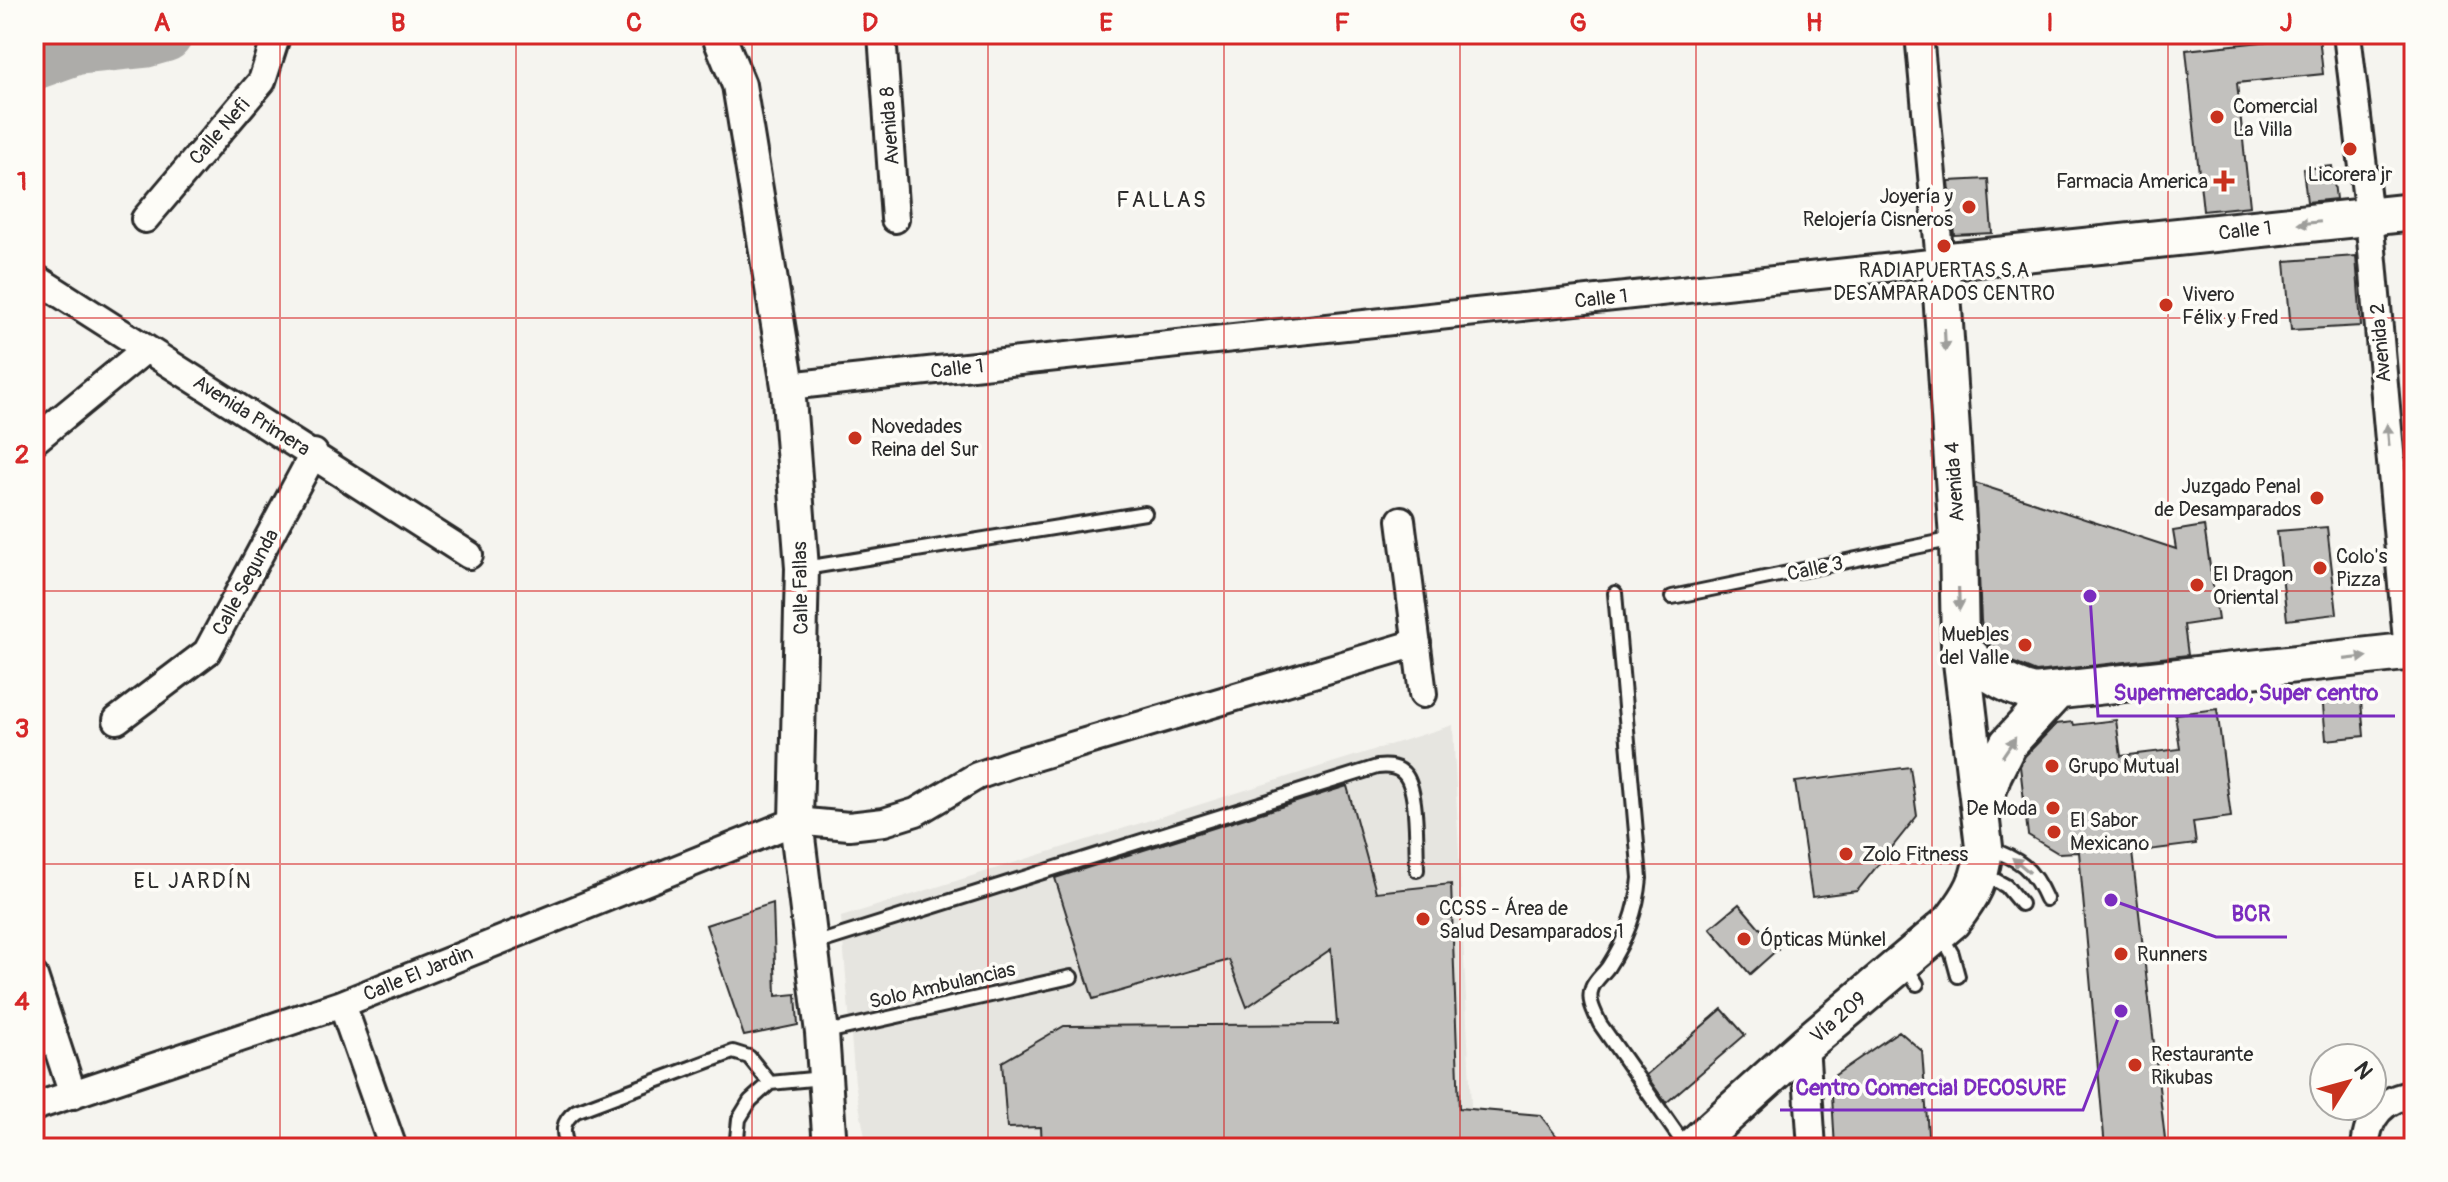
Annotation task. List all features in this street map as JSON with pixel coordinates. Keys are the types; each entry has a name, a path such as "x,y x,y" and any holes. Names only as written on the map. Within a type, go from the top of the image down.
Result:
{"main road":[{"name":"Calle 1","path":"1940,262 2414,212"},
{"name":"Avenida 4","path":"1940,262 1958,539 1960,645 1982,844"},
{"path":"1960,645 1975,662 2012,687 2034,693 2411,652"},
{"path":"1946,926 1969,899 1993,774 2008,744 2056,692"},
{"name":"Vía 209","path":"1689,1148 1805,1045 1910,973 1946,926"}],"street":[{"name":"Calle Nefi","path":"145,219 262,81 277,34"},
{"name":"Calle Fallas","path":"718,34 739,85 788,386 802,568 796,821 822,1033 830,1148"},
{"name":"Avenida 8","path":"882,34 895,219"},
{"name":"Avenida 4","path":"1919,34 1940,262"},
{"name":"Avenida 2","path":"2347,34 2369,217 2411,652"},
{"name":"Calle 1","path":"788,386 1940,262"},
{"name":"Avenida Primera","path":"34,277 314,453 469,555"},
{"path":"34,441 146,349"},
{"name":"Calle Segunda","path":"117,720 207,652 314,453"},
{"path":"1401,520 1423,694"},
{"path":"796,821 849,826 884,822 916,812 977,776 1011,764 1417,643"},
{"name":"Calle El Jardìn","path":"34,1107 342,1004 796,821"},
{"path":"34,976 73,1095"},
{"path":"342,1004 393,1148"},
{"path":"1805,1045 1812,1148"},
{"path":"2365,1148 2372,1118 2384,1104 2400,1096 2414,1095"}],"lane":[{"path":"802,568 1145,513"},
{"name":"Calle 3","path":"1672,597 1958,539"},
{"path":"1615,593 1640,878 1637,906 1626,937 1592,988 1590,1002 1600,1024 1689,1148"},
{"path":"811,945 1377,767 1399,769 1407,778 1411,792 1417,870"},
{"path":"1982,844 2016,858 2037,879 2046,899"},
{"path":"1982,844 2006,886 2021,904"},
{"path":"1946,926 1958,976"},
{"name":"Solo Ambulancias","path":"822,1033 1071,977"},
{"path":"568,1148 563,1133 566,1118 576,1111 733,1052 749,1057 770,1083"},
{"path":"736,1148 739,1119 750,1101 770,1083 826,1077"}],"shaded area":[{"path":"1453,725 1473,1148 867,1148 855,1083 841,917"}],"building":[{"name":"Comercial La Villa","path":"2319,36 2323,74 2237,83 2250,206 2203,211 2186,50"},
{"path":"2332,166 2336,199 2307,202 2303,169"},
{"name":"Joyería y Relojería Cisneros","path":"1988,179 1992,233 1954,235 1949,181"},
{"path":"2356,256 2361,326 2291,330 2285,261"},
{"path":"1975,483 2176,549 2173,531 2204,526 2218,620 2184,625 2188,655 2036,672 2012,662 1984,641"},
{"path":"2327,527 2337,614 2287,620 2277,531"},
{"path":"2360,690 2364,736 2326,740 2322,694"},
{"path":"2217,709 2231,817 2193,822 2196,844 2132,852 2166,1148 2105,1148 2079,852 2058,853 2028,835 2020,766 2025,756 2056,724 2116,720 2121,756 2180,749 2175,714"},
{"name":"Zolo Fitness","path":"1910,767 1917,816 1857,891 1812,897 1795,782"},
{"path":"1347,786 1376,892 1451,884 1459,1108 1540,1115 1566,1148 1042,1148 1041,1127 1007,1128 1002,1062 1064,1026 1337,1024 1331,949 1247,1007 1229,960 1093,999 1055,878"},
{"path":"773,903 776,996 796,994 798,1025 744,1036 706,925"},
{"name":"Ópticas Münkel","path":"1739,904 1778,949 1750,974 1710,928"},
{"path":"1722,1009 1745,1035 1666,1103 1646,1075"},
{"path":"1899,1031 1922,1051 1929,1148 1835,1148 1831,1078"}],"waterway":[{"path":"34,62 76,47 144,40 165,34"}],"place":[{"name":"Comercial La Villa","path":"2217,117"},
{"name":"Licorera jr","path":"2350,149"},
{"name":"Farmacia America","path":"2224,181"},
{"name":"Joyería y Relojería Cisneros","path":"1969,207"},
{"name":"RADIAPUERTAS S.A DESAMPARADOS CENTRO","path":"1944,246"},
{"name":"Vivero Félix y Fred","path":"2166,305"},
{"name":"Novedades Reina del Sur","path":"855,438"},
{"name":"Juzgado Penal de Desamparados","path":"2317,498"},
{"name":"Colo's Pizza","path":"2320,568"},
{"name":"El Dragon Oriental","path":"2197,585"},
{"name":"Supermercado, Super centro","path":"2090,596"},
{"name":"Muebles del Valle","path":"2025,645"},
{"name":"Grupo Mutual","path":"2052,766"},
{"name":"De Moda","path":"2053,808"},
{"name":"El Sabor Mexicano","path":"2054,832"},
{"name":"Zolo Fitness","path":"1846,854"},
{"name":"BCR","path":"2111,900"},
{"name":"CCSS - Área de Salud Desamparados 1","path":"1423,919"},
{"name":"Ópticas Münkel","path":"1744,939"},
{"name":"Runners","path":"2121,954"},
{"name":"Centro Comercial DECOSURE","path":"2121,1011"},
{"name":"Restaurante Rikubas","path":"2135,1065"}],"district":[{"name":"FALLAS","path":"1162,199"},
{"name":"EL JARDÍN","path":"193,880"}]}
